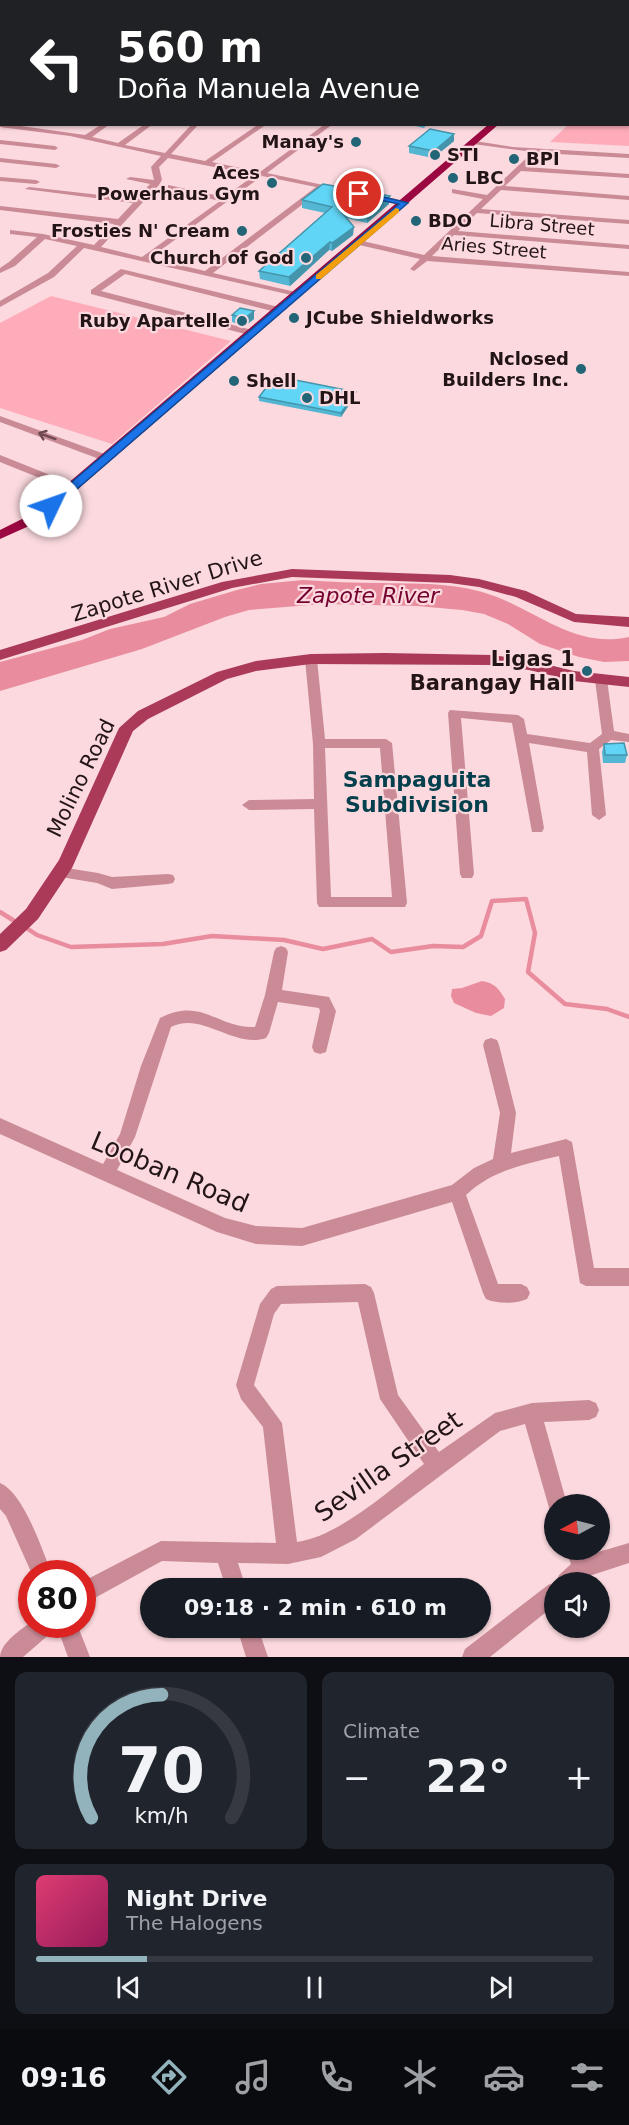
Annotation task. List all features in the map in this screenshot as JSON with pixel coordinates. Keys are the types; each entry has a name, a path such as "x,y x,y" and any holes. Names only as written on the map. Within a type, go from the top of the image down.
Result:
{"highway":[{"path":"0,535 33,519 493,126"}],"main road":[{"name":"Zapote River Drive","path":"0,655 68,637 198,594 280,574 440,579 478,583 520,594 574,618 629,622"},
{"name":"Molino Road","path":"0,945 32,914 60,872 95,802 122,735 133,721 231,671 311,659 492,660 600,680 629,681"}],"street":[{"path":"19,126 343,190"},
{"path":"52,131 60,126"},
{"path":"86,138 103,126"},
{"path":"119,146 147,126"},
{"path":"96,248 156,183 158,178 155,167 194,126"},
{"path":"206,163 261,126"},
{"path":"144,259 327,126"},
{"path":"0,142 55,148 39,164"},
{"path":"475,143 538,151 629,156"},
{"path":"414,269 522,169 538,151"},
{"path":"0,160 56,166"},
{"path":"522,169 629,176"},
{"path":"0,179 36,182 29,189 139,202"},
{"path":"130,179 156,183"},
{"path":"208,273 321,186"},
{"path":"171,188 227,200"},
{"path":"500,188 629,198"},
{"path":"455,191 490,198"},
{"path":"365,195 405,203"},
{"path":"0,208 120,222"},
{"path":"477,210 629,222"},
{"path":"13,232 43,236 297,295"},
{"name":"Libra Street","path":"452,233 629,247"},
{"path":"0,271 12,264 43,236"},
{"name":"Aries Street","path":"358,242 425,258 629,274"},
{"path":"0,304 51,275 83,245"},
{"path":"0,262 12,264"},
{"path":"253,333 94,292 124,271 280,309"},
{"path":"0,419 106,458"},
{"path":"0,458 71,487"},
{"path":"311,659 319,744 324,903 400,903 386,743 319,744"},
{"path":"600,680 608,735"},
{"path":"467,873 454,713 518,719 537,828"},
{"path":"522,738 593,748 608,735 629,738"},
{"path":"593,748 599,815"},
{"path":"249,805 321,804"},
{"path":"60,872 98,878 112,883 168,879"},
{"path":"106,1174 127,1137 165,1023 177,1017 199,1019 258,1034 262,1032 273,995 281,952"},
{"path":"273,995 324,1002 328,1011 320,1047"},
{"path":"491,1045 508,1113 501,1162"},
{"name":"Looban Road","path":"0,1126 222,1227 256,1235 302,1237 457,1192 464,1184 501,1162 566,1147 586,1277 629,1277"},
{"path":"457,1192 492,1293 521,1293"},
{"path":"288,1554 272,1423 245,1385 266,1310 277,1295 365,1293 390,1399 438,1467"},
{"name":"Sevilla Street","path":"96,1585 160,1551 288,1554 314,1550 349,1532 495,1423 532,1413 589,1410"},
{"path":"532,1413 554,1494"},
{"path":"0,1493 13,1509 36,1560"},
{"path":"225,1553 233,1578"},
{"path":"610,1555 629,1553"},
{"path":"472,1657 544,1601"},
{"path":"9,1657 28,1638"},
{"path":"72,1638 79,1657"},
{"path":"251,1638 257,1657"}],"shaded area":[{"path":"567,126 629,126 629,146 550,142"},
{"path":"51,296 231,341 112,444 0,408 0,323"}],"water":[{"name":"Zapote River","path":"303,580 429,584 474,590 504,600 549,623 579,635 612,639 629,637 629,661 604,662 579,657 540,644 508,624 484,614 417,606 323,604 249,610 142,649 0,691 0,662 82,640 110,629 164,617 190,604 237,590 261,584"},
{"path":"482,981 496,987 505,999 504,1008 491,1016 476,1013 454,1003 451,996 452,989"}],"building":[{"path":"430,129 454,134 434,151 409,146"},
{"path":"323,184 390,196 367,215 339,209 354,227 332,243 330,242 289,277 259,271 332,207 302,200"},
{"path":"240,308 254,311 245,318 232,315"},
{"name":"DHL","path":"275,376 356,392 341,413 259,397"},
{"path":"624,743 627,755 605,755 604,744"}],"waterway":[{"path":"25,927 37,935 71,947 163,944 212,936 284,940 323,949 372,939 391,952 433,946 463,947 481,936 492,901 526,899 535,933 528,972 565,1004 607,1009 629,1017"},
{"path":"0,912 16,922"}],"slow traffic":[{"path":"319,277 396,210"}],"place":[{"name":"Manay's","path":"356,142"},
{"name":"STI","path":"435,155"},
{"name":"BPI","path":"514,159"},
{"name":"LBC","path":"453,178"},
{"name":"Aces Powerhaus Gym","path":"272,183"},
{"name":"BDO","path":"416,221"},
{"name":"Frosties N' Cream","path":"242,231"},
{"name":"Church of God","path":"306,258"},
{"name":"JCube Shieldworks","path":"294,318"},
{"name":"Ruby Apartelle","path":"242,321"},
{"name":"Nclosed Builders Inc.","path":"581,369"},
{"name":"Shell","path":"234,381"},
{"name":"DHL","path":"307,398"},
{"name":"Ligas 1 Barangay Hall","path":"587,671"}],"district":[{"name":"Sampaguita Subdivision","path":"417,792"}],"route":[{"path":"51,506 405,203 359,194"}]}
